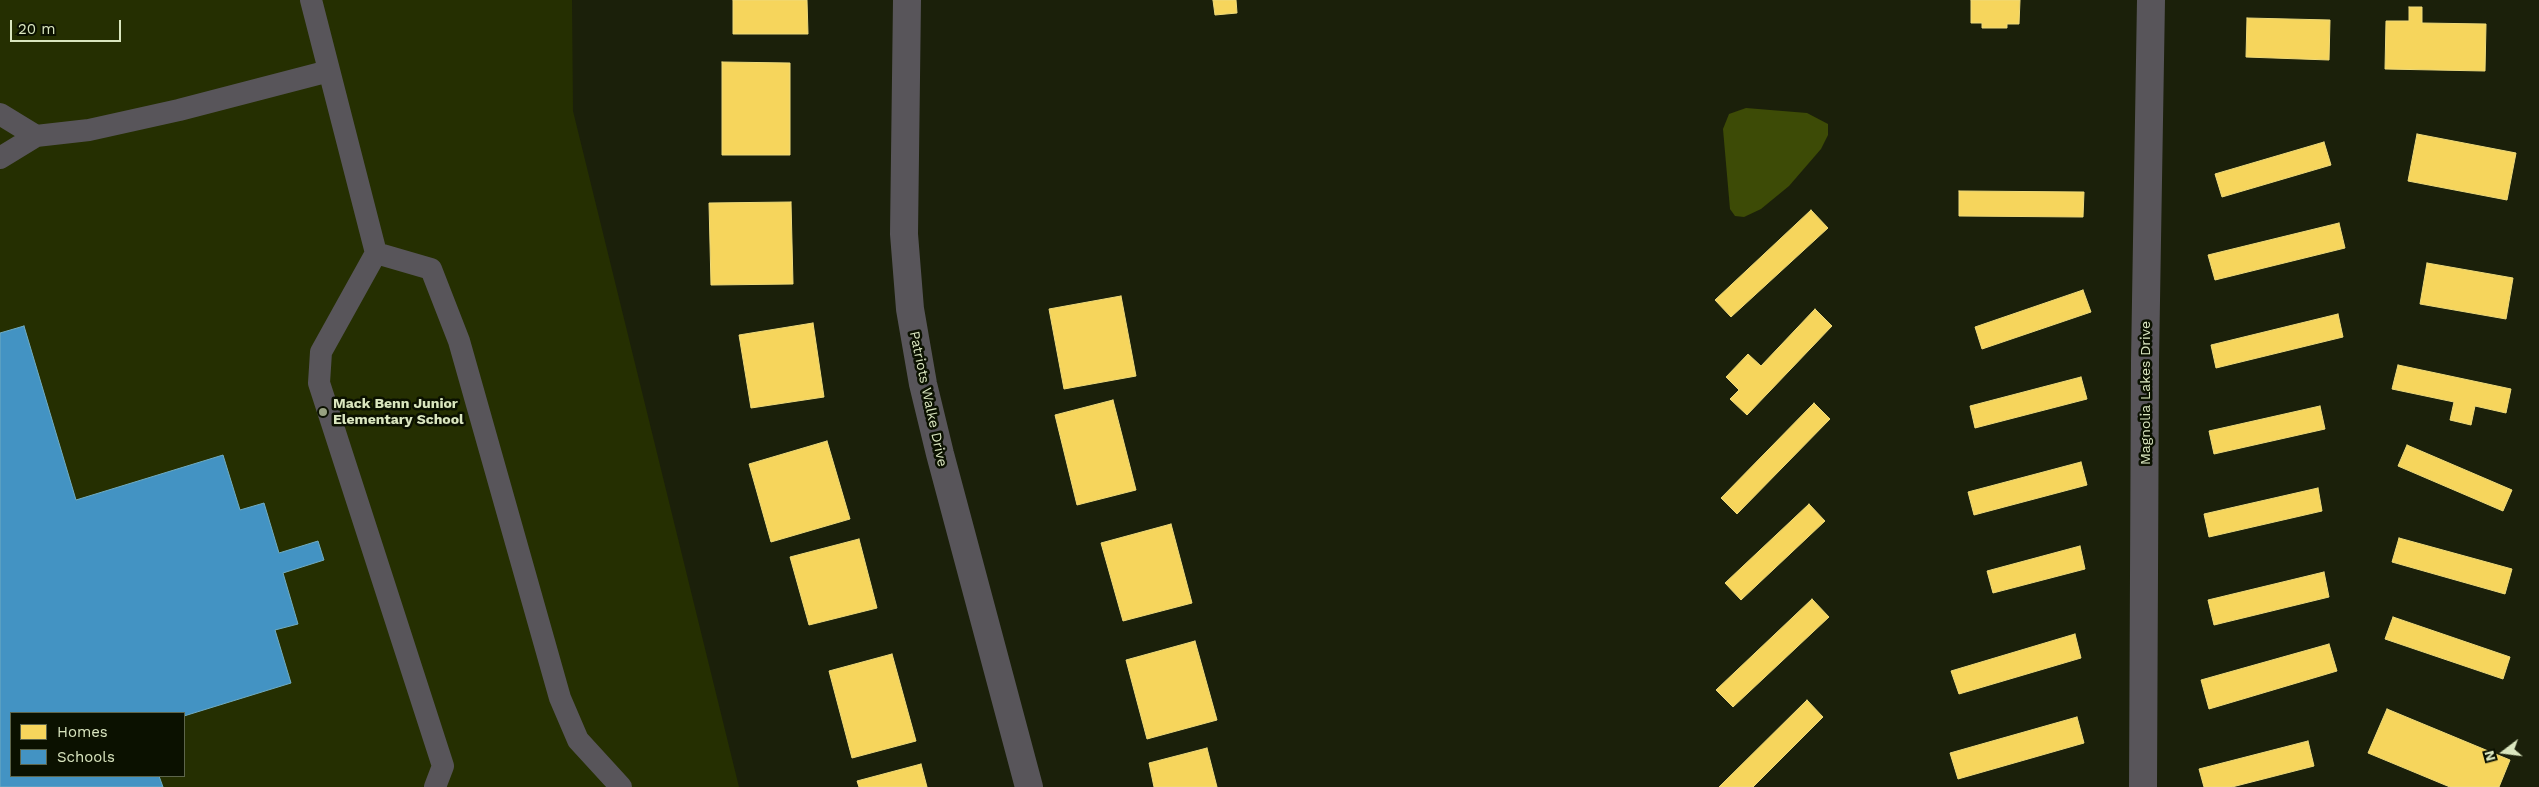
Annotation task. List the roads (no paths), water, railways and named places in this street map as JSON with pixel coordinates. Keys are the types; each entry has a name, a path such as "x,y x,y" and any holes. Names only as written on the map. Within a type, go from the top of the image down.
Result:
{"street":[{"name":"Patriots Walke Drive","path":"907,0 904,234 910,309 923,384 940,454 1029,787"},
{"name":"Magnolia Lakes Drive","path":"2143,787 2145,361 2151,0"}],"lane":[{"path":"311,0 376,253 321,352 319,383 442,766 435,787"},
{"path":"0,158 36,136 89,130 180,110 328,71"},
{"path":"0,114 36,136"},
{"path":"376,253 431,269 459,341 560,698 578,740 621,787"}],"place":[{"name":"Mack Benn Junior Elementary School","path":"323,412"}]}
